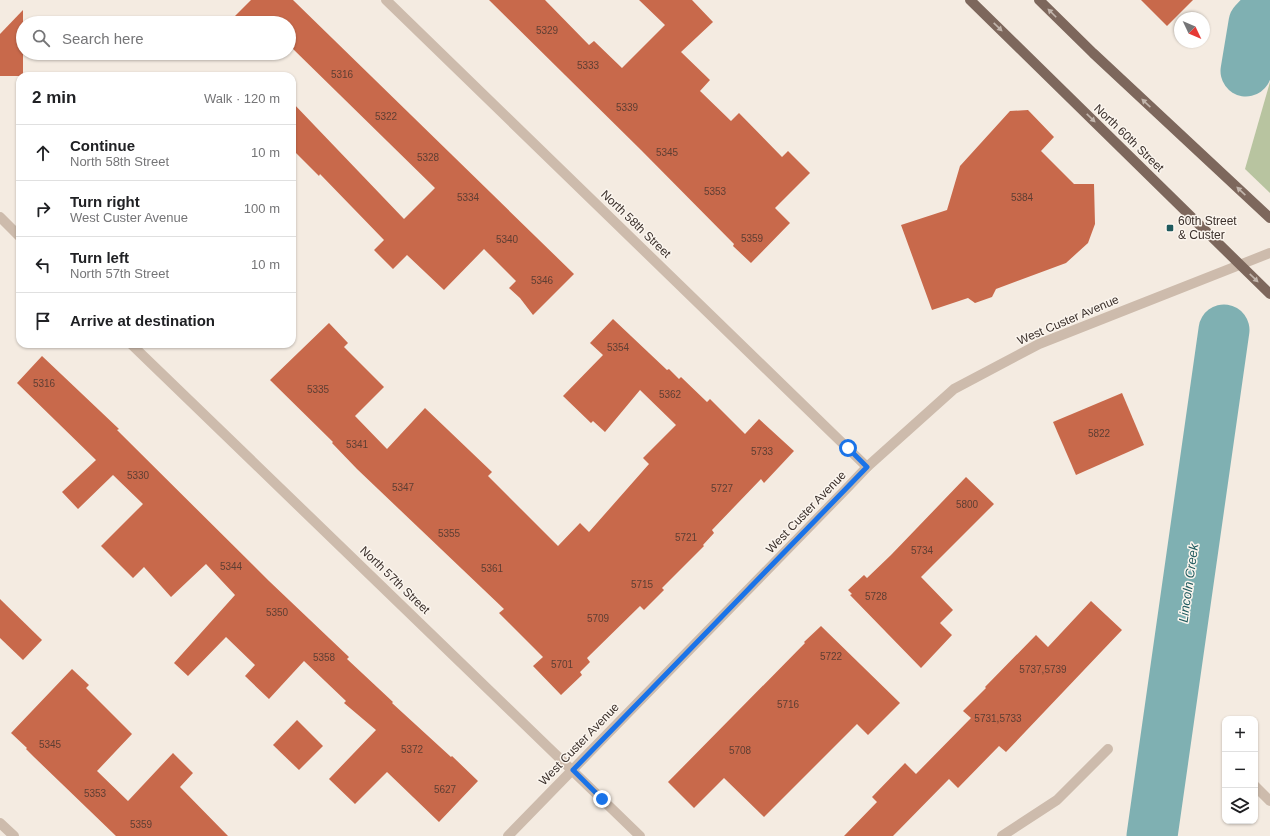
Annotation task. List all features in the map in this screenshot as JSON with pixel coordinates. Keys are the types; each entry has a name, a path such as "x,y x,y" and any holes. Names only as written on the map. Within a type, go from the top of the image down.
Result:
{"main road":[{"name":"North 60th Street","path":"970,0 1270,294"},
{"path":"1039,0 1098,58 1270,218"}],"street":[{"name":"North 58th Street","path":"386,0 867,467"},
{"path":"0,217 16,233"},
{"name":"West Custer Avenue","path":"508,836 867,467 954,389 1039,344 1270,253"},
{"name":"North 57th Street","path":"135,348 640,836"},
{"path":"1002,836 1057,800 1108,749"},
{"path":"1257,788 1270,801"},
{"path":"0,823 14,836"}],"green space":[{"path":"1270,82 1270,193 1245,169"}],"building":[{"path":"251,0 293,0 574,274 533,315 520,298 509,288 516,281 484,249 444,290 407,255 393,269 374,250 384,240 320,174 319,176 296,153 296,106 404,219 435,188 296,52 296,16 235,16"},
{"path":"489,0 545,0 589,45 594,41 622,68 665,25 639,0 692,0 713,22 681,52 710,80 700,91 731,121 739,113 782,157 788,151 810,173 775,208 790,223 751,263 641,150"},
{"path":"1141,0 1193,0 1181,12 1174,12 1174,19 1167,26"},
{"path":"23,10 23,16 17,16"},
{"path":"16,17 16,60 23,60 23,72 16,72 16,76 0,76 0,34"},
{"path":"1028,110 1054,137 1041,151 1074,184 1094,184 1095,224 1088,243 1066,263 996,289 992,297 975,303 968,298 932,310 901,225 947,210 960,166 1010,111"},
{"path":"613,319 667,370 669,369 679,379 681,377 707,402 710,399 745,434 759,419 794,451 764,483 761,479 712,530 714,533 703,545 704,546 662,588 664,590 644,610 640,606 587,658 590,662 580,672 582,675 561,695 533,666 543,657 499,613 504,609 357,469 332,443 333,442 270,380 329,323 348,343 344,347 384,387 355,416 387,449 425,408 492,472 488,476 558,546 580,523 589,532 649,464 643,458 676,425 640,390 605,432 593,421 591,423 563,396 603,355 590,343"},
{"path":"42,356 119,429 117,430 269,581 349,657 347,659 393,702 392,703 478,781 439,822 387,772 355,804 329,779 376,730 344,703 346,701 304,661 269,699 245,676 255,665 226,637 188,676 174,663 235,595 206,564 171,597 144,567 133,578 101,546 143,504 113,475 78,509 62,492 96,460 17,383"},
{"path":"1122,393 1144,445 1076,475 1053,422"},
{"path":"966,477 994,504 921,577 953,610 940,623 952,635 921,668 850,595 852,594 848,590 864,575 867,578"},
{"path":"0,599 42,640 23,660 0,638"},
{"path":"1091,601 1122,630 1006,752 999,746 958,788 949,779 893,836 844,836 877,802 872,797 905,763 916,774 971,718 963,711 1036,635 1048,647"},
{"path":"821,626 900,703 868,735 857,724 764,817 724,778 694,808 668,782"},
{"path":"72,669 89,685 86,688 132,734 97,771 128,801 173,753 193,773 180,787 228,836 116,836 11,733"},
{"path":"297,720 323,746 299,770 273,745"}],"waterway":[{"name":"Lincoln Creek","path":"1246,71 1254,23 1270,6"},
{"name":"Lincoln Creek","path":"1152,836 1224,330"}],"place":[{"name":"60th Street & Custer","path":"1170,228"}],"route":[{"path":"602,799 573,770 867,467 848,448"}]}
